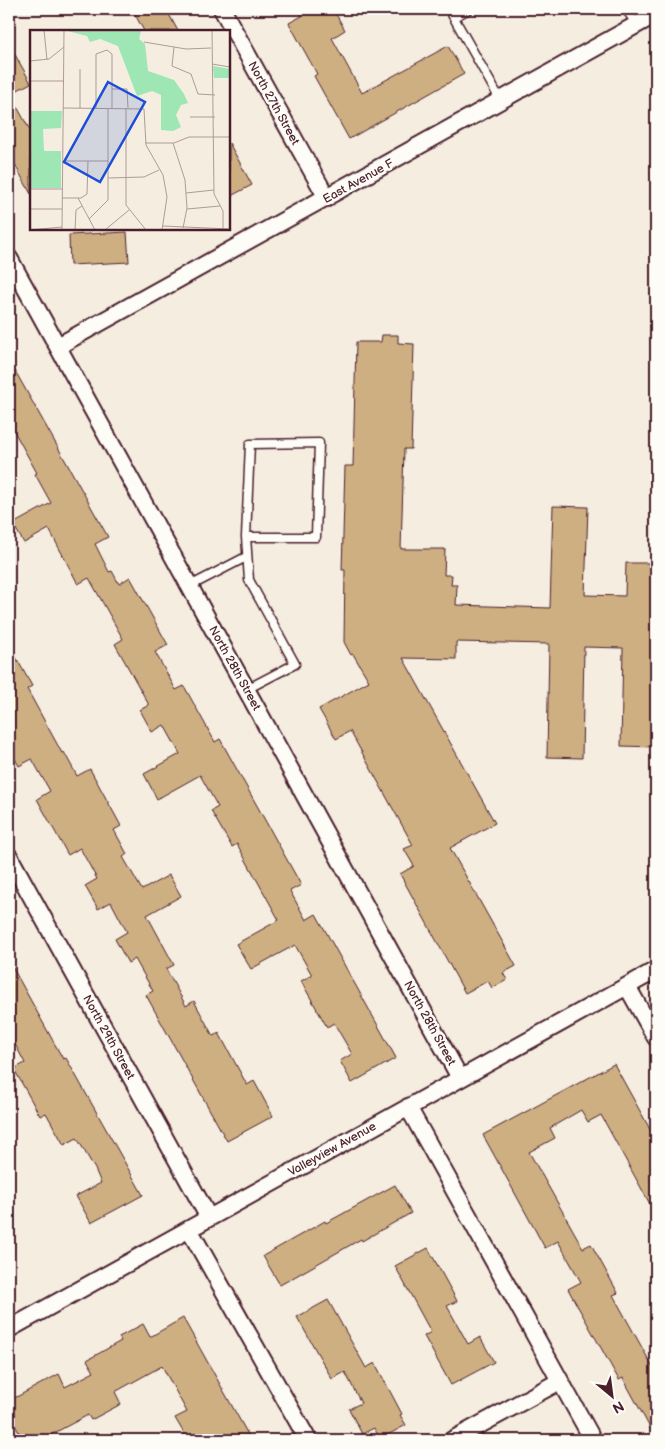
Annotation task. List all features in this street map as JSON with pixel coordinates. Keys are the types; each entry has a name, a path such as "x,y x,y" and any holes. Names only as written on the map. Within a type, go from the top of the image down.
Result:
{"street":[{"name":"North 27th Street","path":"222,9 327,198"},
{"name":"East Avenue F","path":"58,346 656,14"},
{"name":"North 28th Street","path":"9,258 460,1078"},
{"name":"North 29th Street","path":"9,856 209,1218"},
{"name":"Valleyview Avenue","path":"9,1329 656,970"},
{"path":"627,986 656,1038"},
{"path":"408,1107 593,1440"},
{"path":"189,1229 308,1440"},
{"path":"452,1440 560,1381"}],"lane":[{"path":"449,9 501,101"},
{"path":"454,16 469,9"},
{"path":"626,9 637,25"},
{"path":"246,537 316,537 319,443 250,444 246,537 249,580 295,664 247,689"},
{"path":"190,586 246,557"}],"building":[{"path":"132,9 166,9 177,30 143,30"},
{"path":"298,9 333,9 345,30 332,38 362,93 448,46 464,74 349,139 314,76 317,74 289,23 302,16"},
{"path":"9,44 30,81 30,84 10,94 30,130 30,192 9,154"},
{"path":"230,145 252,185 230,196"},
{"path":"127,232 129,262 70,265 69,235"},
{"path":"382,335 398,335 398,343 414,344 411,449 404,449 401,549 445,549 444,575 452,575 451,585 457,585 456,605 550,608 553,506 588,507 585,595 625,596 626,563 656,563 656,747 621,746 623,648 584,647 582,758 547,757 549,644 456,642 456,659 403,658 495,823 450,848 516,966 503,973 507,980 492,988 488,981 465,993 400,874 414,866 404,849 413,845 350,731 336,739 319,709 369,681 344,642 345,570 342,570 345,466 353,466 356,342 381,342"},
{"path":"9,360 108,537 95,544 109,572 112,571 119,584 130,577 168,645 155,652 176,690 184,686 215,742 220,739 301,885 290,891 306,920 316,914 396,1058 352,1083 340,1061 352,1054 334,1023 327,1027 301,981 312,975 295,945 251,969 236,944 279,920 237,844 232,847 211,811 218,807 200,775 157,799 144,774 180,754 164,725 152,732 140,710 149,705 115,644 123,639 89,578 78,584 49,529 24,543 13,524 51,503 9,422"},
{"path":"9,645 32,686 27,689 62,753 64,752 77,776 90,769 121,826 114,830 127,854 123,857 142,890 169,875 181,896 147,915 174,965 166,969 186,1006 194,1001 213,1036 219,1033 247,1085 254,1081 273,1116 227,1141 146,995 153,991 135,959 128,963 115,939 127,932 111,902 98,909 85,886 97,879 80,848 68,855 37,799 50,791 32,759 19,766 9,748"},
{"path":"9,961 63,1059 66,1058 143,1195 91,1223 76,1196 101,1183 95,1169 77,1138 64,1145 46,1113 40,1116 14,1069 25,1063 9,1033"},
{"path":"614,1064 656,1140 656,1215 601,1115 588,1122 581,1110 550,1128 555,1138 529,1152 583,1248 591,1244 618,1293 613,1295 656,1373 656,1439 623,1378 619,1380 568,1289 581,1282 558,1241 545,1248 483,1135"},
{"path":"395,1185 411,1213 280,1285 263,1256"},
{"path":"428,1248 457,1301 447,1306 468,1344 480,1337 494,1362 451,1385 424,1336 431,1332 395,1266"},
{"path":"328,1300 366,1368 375,1363 402,1414 400,1415 406,1425 380,1439 374,1428 362,1434 349,1409 361,1403 345,1372 332,1379 297,1317"},
{"path":"183,1318 251,1440 188,1440 175,1418 187,1412 162,1366 115,1392 121,1404 91,1420 88,1415 41,1440 23,1440 9,1414 9,1401 59,1374 65,1387 94,1372 87,1360 121,1341 119,1337 143,1324 150,1337"}]}
